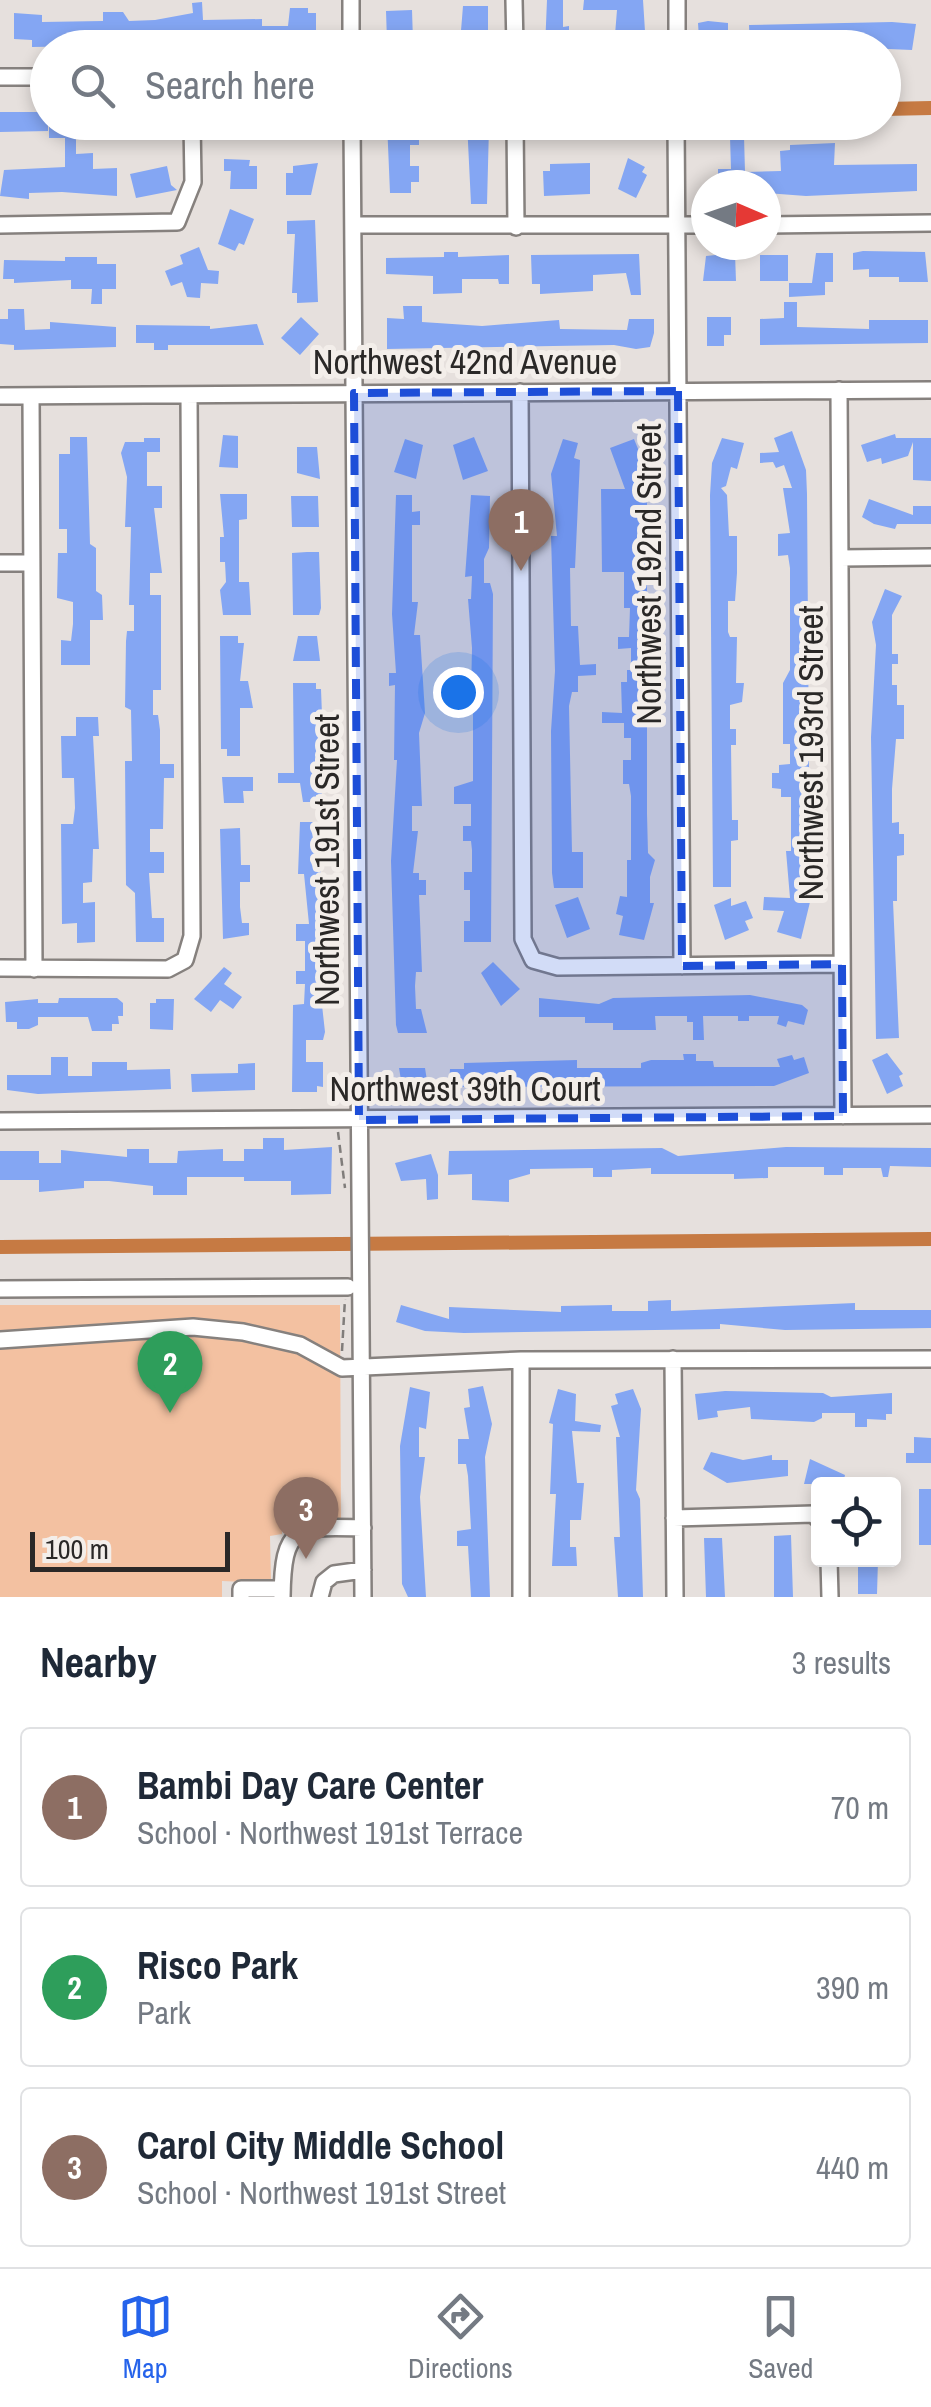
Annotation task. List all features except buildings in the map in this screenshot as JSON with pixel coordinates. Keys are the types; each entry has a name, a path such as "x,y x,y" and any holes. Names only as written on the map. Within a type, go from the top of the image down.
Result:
{"street":[{"path":"351,0 352,30"},
{"path":"514,0 515,30"},
{"path":"677,0 677,30"},
{"path":"0,77 30,77"},
{"path":"0,225 177,222 192,182 192,140"},
{"name":"Northwest 191st Street","path":"352,140 363,1597"},
{"path":"515,140 516,227"},
{"name":"Northwest 192nd Street","path":"676,140 682,966"},
{"path":"781,224 931,223"},
{"path":"353,225 691,226"},
{"name":"Northwest 193rd Street","path":"839,390 844,1116"},
{"name":"Northwest 42nd Avenue","path":"0,396 931,390"},
{"path":"520,392 523,939 533,960 558,967 842,964"},
{"path":"0,968 168,969 184,960 192,936 190,395"},
{"path":"30,396 34,968"},
{"path":"840,558 931,558"},
{"path":"0,563 31,563"},
{"name":"Northwest 39th Court","path":"0,1121 931,1116"},
{"path":"0,1289 348,1287"},
{"path":"0,1340 193,1327 243,1332 300,1345 342,1368 521,1360 931,1360"},
{"path":"673,1359 674,1597"},
{"path":"521,1360 522,1597"},
{"path":"674,1518 811,1516"},
{"path":"241,1597 241,1590 282,1593 283,1553 304,1530 362,1528"},
{"path":"829,1567 830,1597"},
{"path":"320,1597 324,1582 334,1574 363,1570"}],"path":[{"path":"339,1120 336,1138 348,1200"},
{"path":"342,1368 342,1314 348,1287"}],"highlighted area":[{"path":"678,391 682,966 842,964 843,1116 359,1120 354,393"}],"shaded area":[{"path":"0,1305 340,1305 341,1521 282,1521 282,1534 270,1536 271,1583 222,1581 222,1597 0,1597"}],"waterway":[{"path":"901,109 931,108"},
{"path":"0,1247 931,1239"}],"place":[{"name":"Bambi Day Care Center","path":"521,571"},
{"name":"Risco Park","path":"170,1413"},
{"name":"Carol City Middle School","path":"306,1559"}]}
